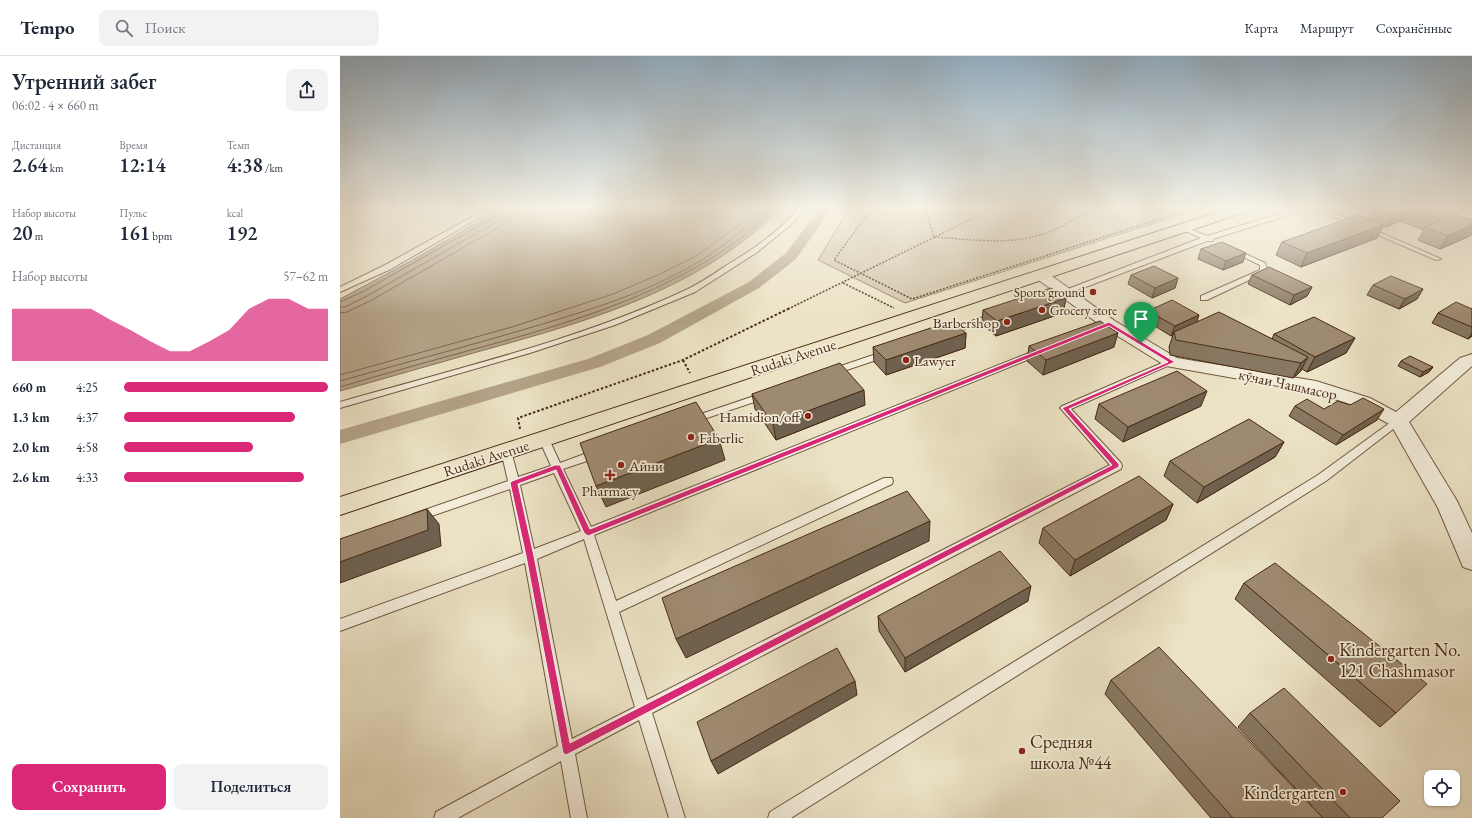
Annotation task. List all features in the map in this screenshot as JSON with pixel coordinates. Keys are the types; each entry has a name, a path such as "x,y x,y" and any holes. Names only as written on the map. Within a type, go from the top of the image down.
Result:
{"highway":[{"name":"Rudaki Avenue","path":"340,506 1139,243"}],"street":[{"name":"кӯчаи Чашмасор","path":"1041,275 1058,294 1102,327 1172,362 1316,387 1362,402 1398,421"},
{"path":"1472,359 1466,362 1398,421 1449,507 1472,560"}],"lane":[{"path":"340,290 388,267 431,243"},
{"path":"340,405 527,351 612,323 692,290 754,252 765,243"},
{"path":"1058,294 1196,243"},
{"path":"1204,298 1264,271 1263,264 1217,243"},
{"path":"1399,243 1438,259"},
{"path":"939,336 1006,312"},
{"path":"340,625 530,556 1051,347"},
{"path":"827,374 894,351"},
{"path":"442,818 566,750 1117,466 1065,408 1172,362"},
{"path":"685,423 774,392"},
{"path":"776,818 1322,478 1398,421"},
{"path":"544,439 588,533 678,818"},
{"path":"405,521 610,449"},
{"path":"506,451 530,556 579,818"},
{"path":"612,609 888,481"}],"path":[{"path":"847,243 834,260 912,299 1086,243"},
{"path":"521,434 518,418 683,360 923,243"},
{"path":"842,282 899,310"},
{"path":"683,360 692,376"}],"shaded area":[{"path":"829,243 1094,243 905,303 818,260"}],"water":[{"path":"443,243 741,243 709,265 678,282 613,310 545,333 340,391 340,299"}],"building":[{"path":"1223,243 1246,253 1226,261 1201,249"},
{"path":"1283,243 1336,243 1307,253"},
{"path":"1154,266 1178,278 1155,288 1131,275"},
{"path":"1269,267 1312,287 1294,295 1252,275"},
{"path":"1391,276 1423,289 1405,299 1373,285"},
{"path":"1051,288 1066,298 997,321 983,310"},
{"path":"1172,300 1199,315 1175,326 1148,311"},
{"path":"1456,302 1472,309 1472,327 1438,313"},
{"path":"1219,312 1308,357 1301,363 1176,340 1174,332"},
{"path":"1314,317 1355,338 1315,357 1274,334"},
{"path":"952,321 966,333 886,360 873,347"},
{"path":"1100,321 1118,333 1046,360 1029,346"},
{"path":"1410,356 1433,367 1423,372 1401,361"},
{"path":"840,363 864,390 773,424 752,394"},
{"path":"1177,371 1207,391 1128,427 1099,404"},
{"path":"1363,398 1384,409 1343,435 1295,406 1307,399 1324,409 1338,401 1350,405"},
{"path":"696,402 719,439 596,486 580,443"},
{"path":"1249,419 1284,442 1204,487 1170,461"},
{"path":"1139,476 1173,504 1075,560 1043,528"},
{"path":"907,491 930,521 676,639 662,598"},
{"path":"427,509 428,530 340,562 340,539"},
{"path":"1000,551 1031,586 905,658 878,616"},
{"path":"1275,563 1427,684 1396,713 1244,583"},
{"path":"1159,647 1323,818 1233,818 1111,680"},
{"path":"837,648 855,681 711,761 697,722"},
{"path":"1284,688 1400,801 1382,818 1350,818 1250,713"}],"waterway":[{"path":"340,437 594,363 654,339 754,285 791,256 801,243"}],"place":[{"name":"Sports ground","path":"1093,292"},
{"name":"Grocery store","path":"1042,310"},
{"name":"Barbershop","path":"1007,322"},
{"name":"Lawyer","path":"906,360"},
{"name":"Hamidion/off","path":"808,416"},
{"name":"Faberlic","path":"691,437"},
{"name":"Айни","path":"621,465"},
{"name":"Pharmacy","path":"610,475"},
{"name":"Kindergarten No. 121 Chashmasor","path":"1331,659"},
{"name":"Средняя школа №44","path":"1022,751"},
{"name":"Kindergarten","path":"1343,792"}],"route":[{"path":"1109,324 1141,343 1172,362 1065,408 1117,466 566,750 530,556 514,483 558,467 588,533 1109,324"}]}
